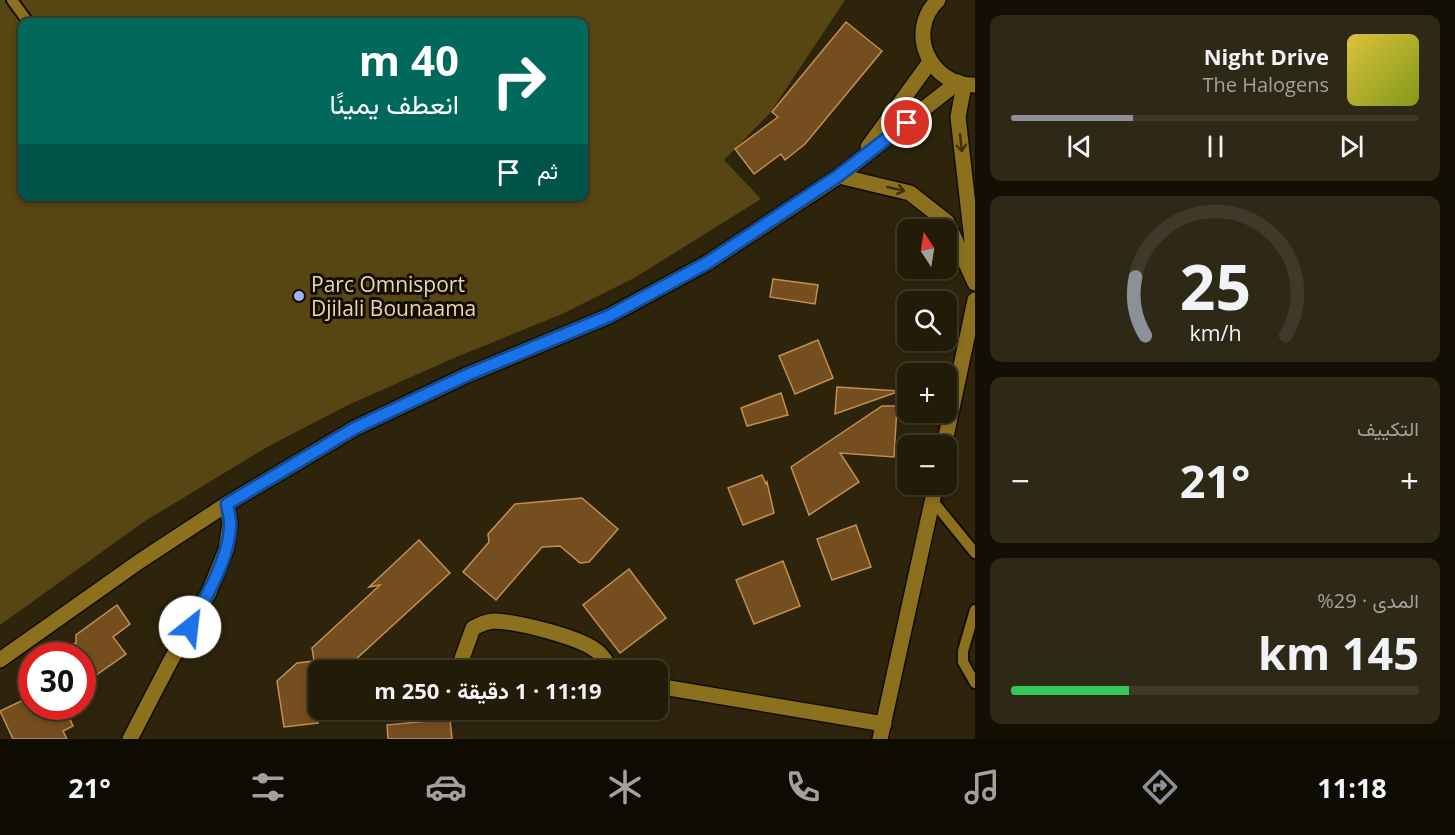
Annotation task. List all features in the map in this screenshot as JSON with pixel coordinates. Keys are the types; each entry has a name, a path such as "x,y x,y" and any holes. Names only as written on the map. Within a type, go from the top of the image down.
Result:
{"street":[{"path":"938,0 928,13 923,29 924,46 930,62 941,74 966,84"},
{"path":"855,164 930,62"},
{"path":"0,660 140,561 227,504 355,428 467,375 609,316 707,263 838,176 966,84"},
{"path":"966,84 958,117 975,267"},
{"path":"838,176 910,193 947,222 975,283"},
{"path":"946,435 975,300"},
{"path":"668,688 882,732 933,495"},
{"path":"130,739 209,592 226,550 230,524 227,504"},
{"path":"461,660 473,628 483,622 496,621 543,630 585,644 599,653 604,660"}],"lane":[{"path":"12,0 25,18"},
{"path":"932,500 975,553"},
{"path":"975,609 963,651 963,662 975,683"}],"shaded area":[{"name":"Parc Omnisport Djilali Bounaama","path":"0,0 845,0 770,113 724,160 761,199 634,278 562,314 348,405 269,446 145,521 0,625"}],"building":[{"path":"846,22 882,51 805,144 785,160 781,154 754,174 735,149 778,117 772,112"},
{"path":"773,279 818,285 815,304 770,297"},
{"path":"818,340 833,378 795,394 779,356"},
{"path":"837,387 897,391 897,392 835,414"},
{"path":"781,393 788,415 747,426 741,408"},
{"path":"882,406 897,406 894,457 840,453 859,482 809,515 791,467"},
{"path":"762,475 766,484 767,482 774,513 743,525 728,488"},
{"path":"582,498 618,529 589,562 580,563 560,546 542,547 496,600 463,572 489,542 488,534 515,504"},
{"path":"856,525 871,567 832,580 817,539"},
{"path":"419,540 450,573 355,660 314,660 312,648 380,585 369,587"},
{"path":"783,561 800,606 754,624 736,580"},
{"path":"629,569 666,618 620,653 583,605"},
{"path":"117,605 130,624 113,637 126,654 96,675 96,642 76,642 76,635"},
{"path":"308,662 308,720 318,720 318,723 284,727 277,681 297,663"},
{"path":"18,703 18,720 70,720 73,726 63,731 67,739 13,739 0,711"},
{"path":"450,720 452,739 388,739 387,725"}],"place":[{"name":"Parc Omnisport Djilali Bounaama","path":"299,296"}],"route":[{"path":"190,627 209,592 226,550 230,524 227,504 355,428 467,375 609,316 707,263 838,176 907,123"}]}
